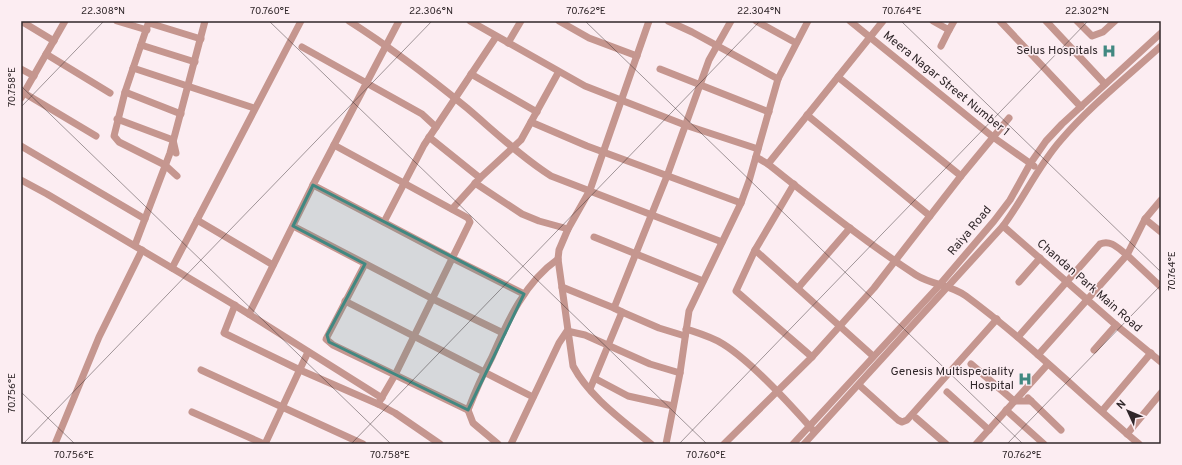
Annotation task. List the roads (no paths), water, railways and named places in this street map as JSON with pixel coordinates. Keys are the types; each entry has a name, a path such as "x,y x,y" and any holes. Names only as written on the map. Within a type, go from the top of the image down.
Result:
{"street":[{"path":"21,21 54,41"},
{"path":"65,21 23,96 96,136"},
{"path":"117,21 148,25 201,39"},
{"path":"135,246 146,219 173,140 205,21"},
{"path":"172,268 254,108 301,21"},
{"path":"349,21 387,45 514,148 551,176 722,242"},
{"path":"249,314 313,185 399,21"},
{"path":"470,21 558,73 585,86 757,153 768,164 850,228 896,261 923,279 948,287 964,295 997,319 1139,444"},
{"path":"508,44 521,21"},
{"path":"559,21 589,38 637,56"},
{"path":"649,21 623,100 590,190 568,230 559,250 558,259 567,332 573,366 578,375 590,389 651,444"},
{"path":"668,21 778,79"},
{"path":"614,308 667,176 700,84 716,45 731,21"},
{"path":"756,21 796,43"},
{"path":"666,444 680,373 689,311 740,203 757,153 778,79 808,21"},
{"name":"Meera Nagar Street Number 1","path":"850,21 993,137 1039,169"},
{"path":"768,164 883,21"},
{"path":"933,21 949,30"},
{"path":"941,46 954,21"},
{"path":"1000,21 1081,107"},
{"path":"1046,21 1105,84"},
{"path":"1077,21 1092,36 1103,32 1115,21"},
{"path":"148,25 125,92 117,119 114,136 116,140 165,165 178,176"},
{"name":"Raiya Road","path":"792,444 939,284 1010,200 1030,164 1046,141 1161,33"},
{"path":"384,222 429,137 496,36"},
{"path":"141,45 195,62"},
{"name":"Raiya Road","path":"804,444 1004,226 1022,199 1039,169 1070,129 1161,46"},
{"path":"302,47 422,114 436,127"},
{"path":"46,54 110,93"},
{"path":"133,68 254,108"},
{"path":"21,69 34,76"},
{"path":"660,70 700,84 769,112"},
{"path":"452,209 478,180 521,140 558,73"},
{"path":"472,74 537,112"},
{"path":"838,77 960,176"},
{"path":"125,92 181,114"},
{"path":"807,115 930,216"},
{"path":"724,444 812,357 841,326 896,261 960,176 1009,118"},
{"path":"117,119 173,140"},
{"path":"531,122 604,153 740,203"},
{"path":"429,137 478,180 522,214 539,222 568,230"},
{"path":"173,140 176,153"},
{"path":"334,145 468,218 470,222 395,375 380,401"},
{"path":"21,146 146,219"},
{"path":"21,180 235,305 308,352 440,444"},
{"path":"794,184 755,250 736,291 812,357"},
{"path":"313,185 524,294"},
{"path":"1038,355 1089,300 1127,255 1145,219 1161,200"},
{"path":"1145,219 1161,232"},
{"path":"197,220 274,265"},
{"path":"293,226 433,299 503,332"},
{"name":"Chandan Park Main Road","path":"1004,226 1116,325 1161,362"},
{"path":"798,288 850,228"},
{"path":"594,237 703,281"},
{"path":"1018,337 1066,281 1100,244 1105,242 1111,243 1127,255 1161,286"},
{"path":"55,444 99,337 142,250"},
{"path":"755,250 873,356"},
{"path":"1018,282 1040,258"},
{"path":"468,410 503,332 524,294 545,268 558,259"},
{"path":"365,264 326,339 333,345 468,410 473,423 498,444"},
{"path":"562,287 659,328 686,332 717,341 734,352 777,392 815,432"},
{"path":"345,301 533,397"},
{"path":"235,305 224,333 300,370 380,401"},
{"path":"590,389 596,379 622,312"},
{"path":"859,384 898,420 902,422 907,420 997,319"},
{"path":"1094,350 1116,325"},
{"path":"567,332 586,335 650,364 680,373"},
{"path":"512,444 559,343 567,332"},
{"path":"976,444 1047,363 1047,345"},
{"path":"192,412 264,444 308,352"},
{"path":"1102,412 1151,353"},
{"path":"971,364 1014,401 1031,401"},
{"path":"201,370 362,444"},
{"path":"596,379 628,396 673,406"},
{"path":"947,392 989,430"},
{"path":"1022,392 1061,430"},
{"path":"1127,434 1161,393"},
{"path":"1006,410 1044,444"},
{"path":"916,418 946,444"}],"place":[{"name":"Selus Hospitals","path":"1109,51"},
{"name":"Genesis Multispeciality Hospital","path":"1025,379"}]}
